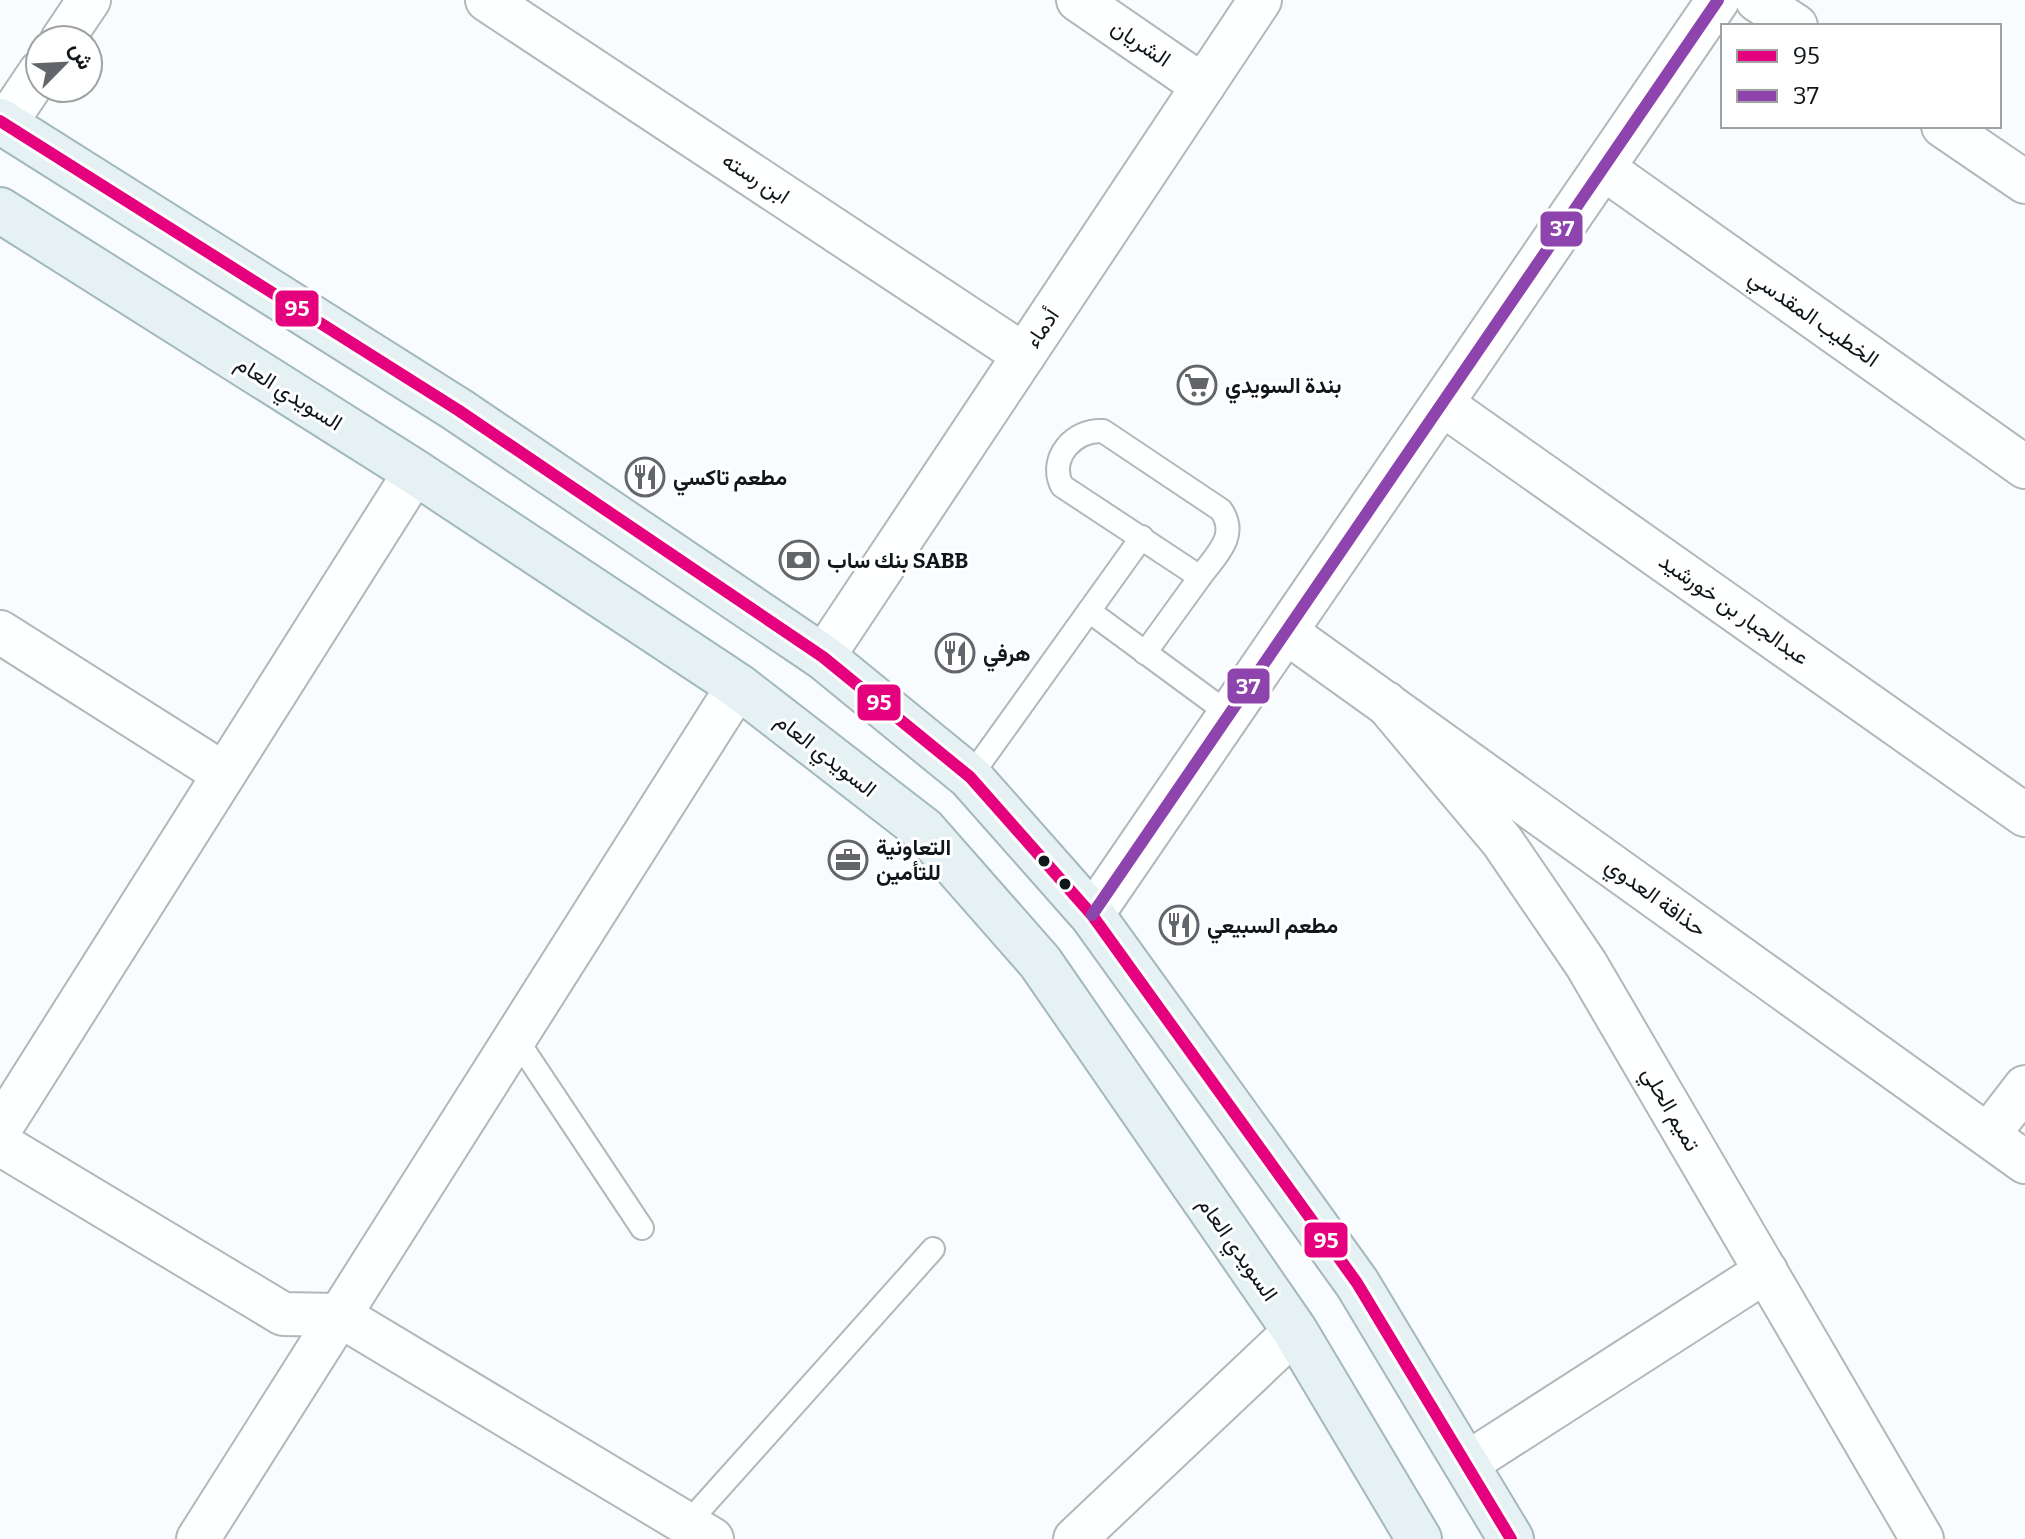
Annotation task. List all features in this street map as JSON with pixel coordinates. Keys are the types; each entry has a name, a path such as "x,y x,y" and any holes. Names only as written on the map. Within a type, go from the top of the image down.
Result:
{"main road":[{"path":"2,122 445,402 823,657 970,777 1092,915 1357,1283 1511,1539"},
{"name":"السويدي العام","path":"0,210 415,472 738,686 924,830 1040,962 1295,1331 1419,1539"}],"street":[{"path":"73,24 89,0"},
{"name":"ابن رسته","path":"487,0 1024,355"},
{"name":"الشريان","path":"1078,0 1203,86"},
{"name":"أدماء","path":"823,657 1260,0"},
{"path":"1092,915 1718,0"},
{"path":"1757,0 1793,24"},
{"path":"2,122 24,93"},
{"path":"1946,128 2025,182"},
{"name":"الخطيب المقدسي","path":"1603,168 2025,467"},
{"name":"عبدالجبار بن خورشيد","path":"1442,404 2025,815"},
{"path":"0,1129 415,472"},
{"path":"0,632 224,774"},
{"name":"حذافة العدوي","path":"1286,632 2025,1162"},
{"path":"198,1539 738,686"},
{"name":"تميم الحلي","path":"1386,703 1502,841 1586,964 1922,1539"},
{"path":"1988,1135 2025,1087"},
{"path":"0,1144 283,1314 339,1315 700,1531"},
{"path":"1466,1464 1766,1271"},
{"path":"1075,1539 1295,1331"}],"lane":[{"path":"1145,653 1200,577 1229,536 1229,522 1221,510 1103,431 1088,430 1075,438 1057,463 1062,486 1200,577"},
{"path":"970,777 1142,537"},
{"path":"1089,611 1229,714"},
{"path":"515,1037 642,1228"},
{"path":"700,1531 933,1249"}],"transit line":[{"name":"37","path":"1092,915 1718,0"},
{"name":"95","path":"0,121 458,410 823,657 970,777 1092,915 1357,1283 1511,1539"}],"place":[{"name":"بندة السويدي","path":"1197,385"},
{"name":"مطعم تاكسي","path":"645,477"},
{"name":"بنك ساب SABB","path":"799,560"},
{"name":"هرفي","path":"955,653"},
{"name":"التعاونية للتأمين","path":"848,860"},
{"name":"مطعم السبيعي","path":"1179,925"}]}
